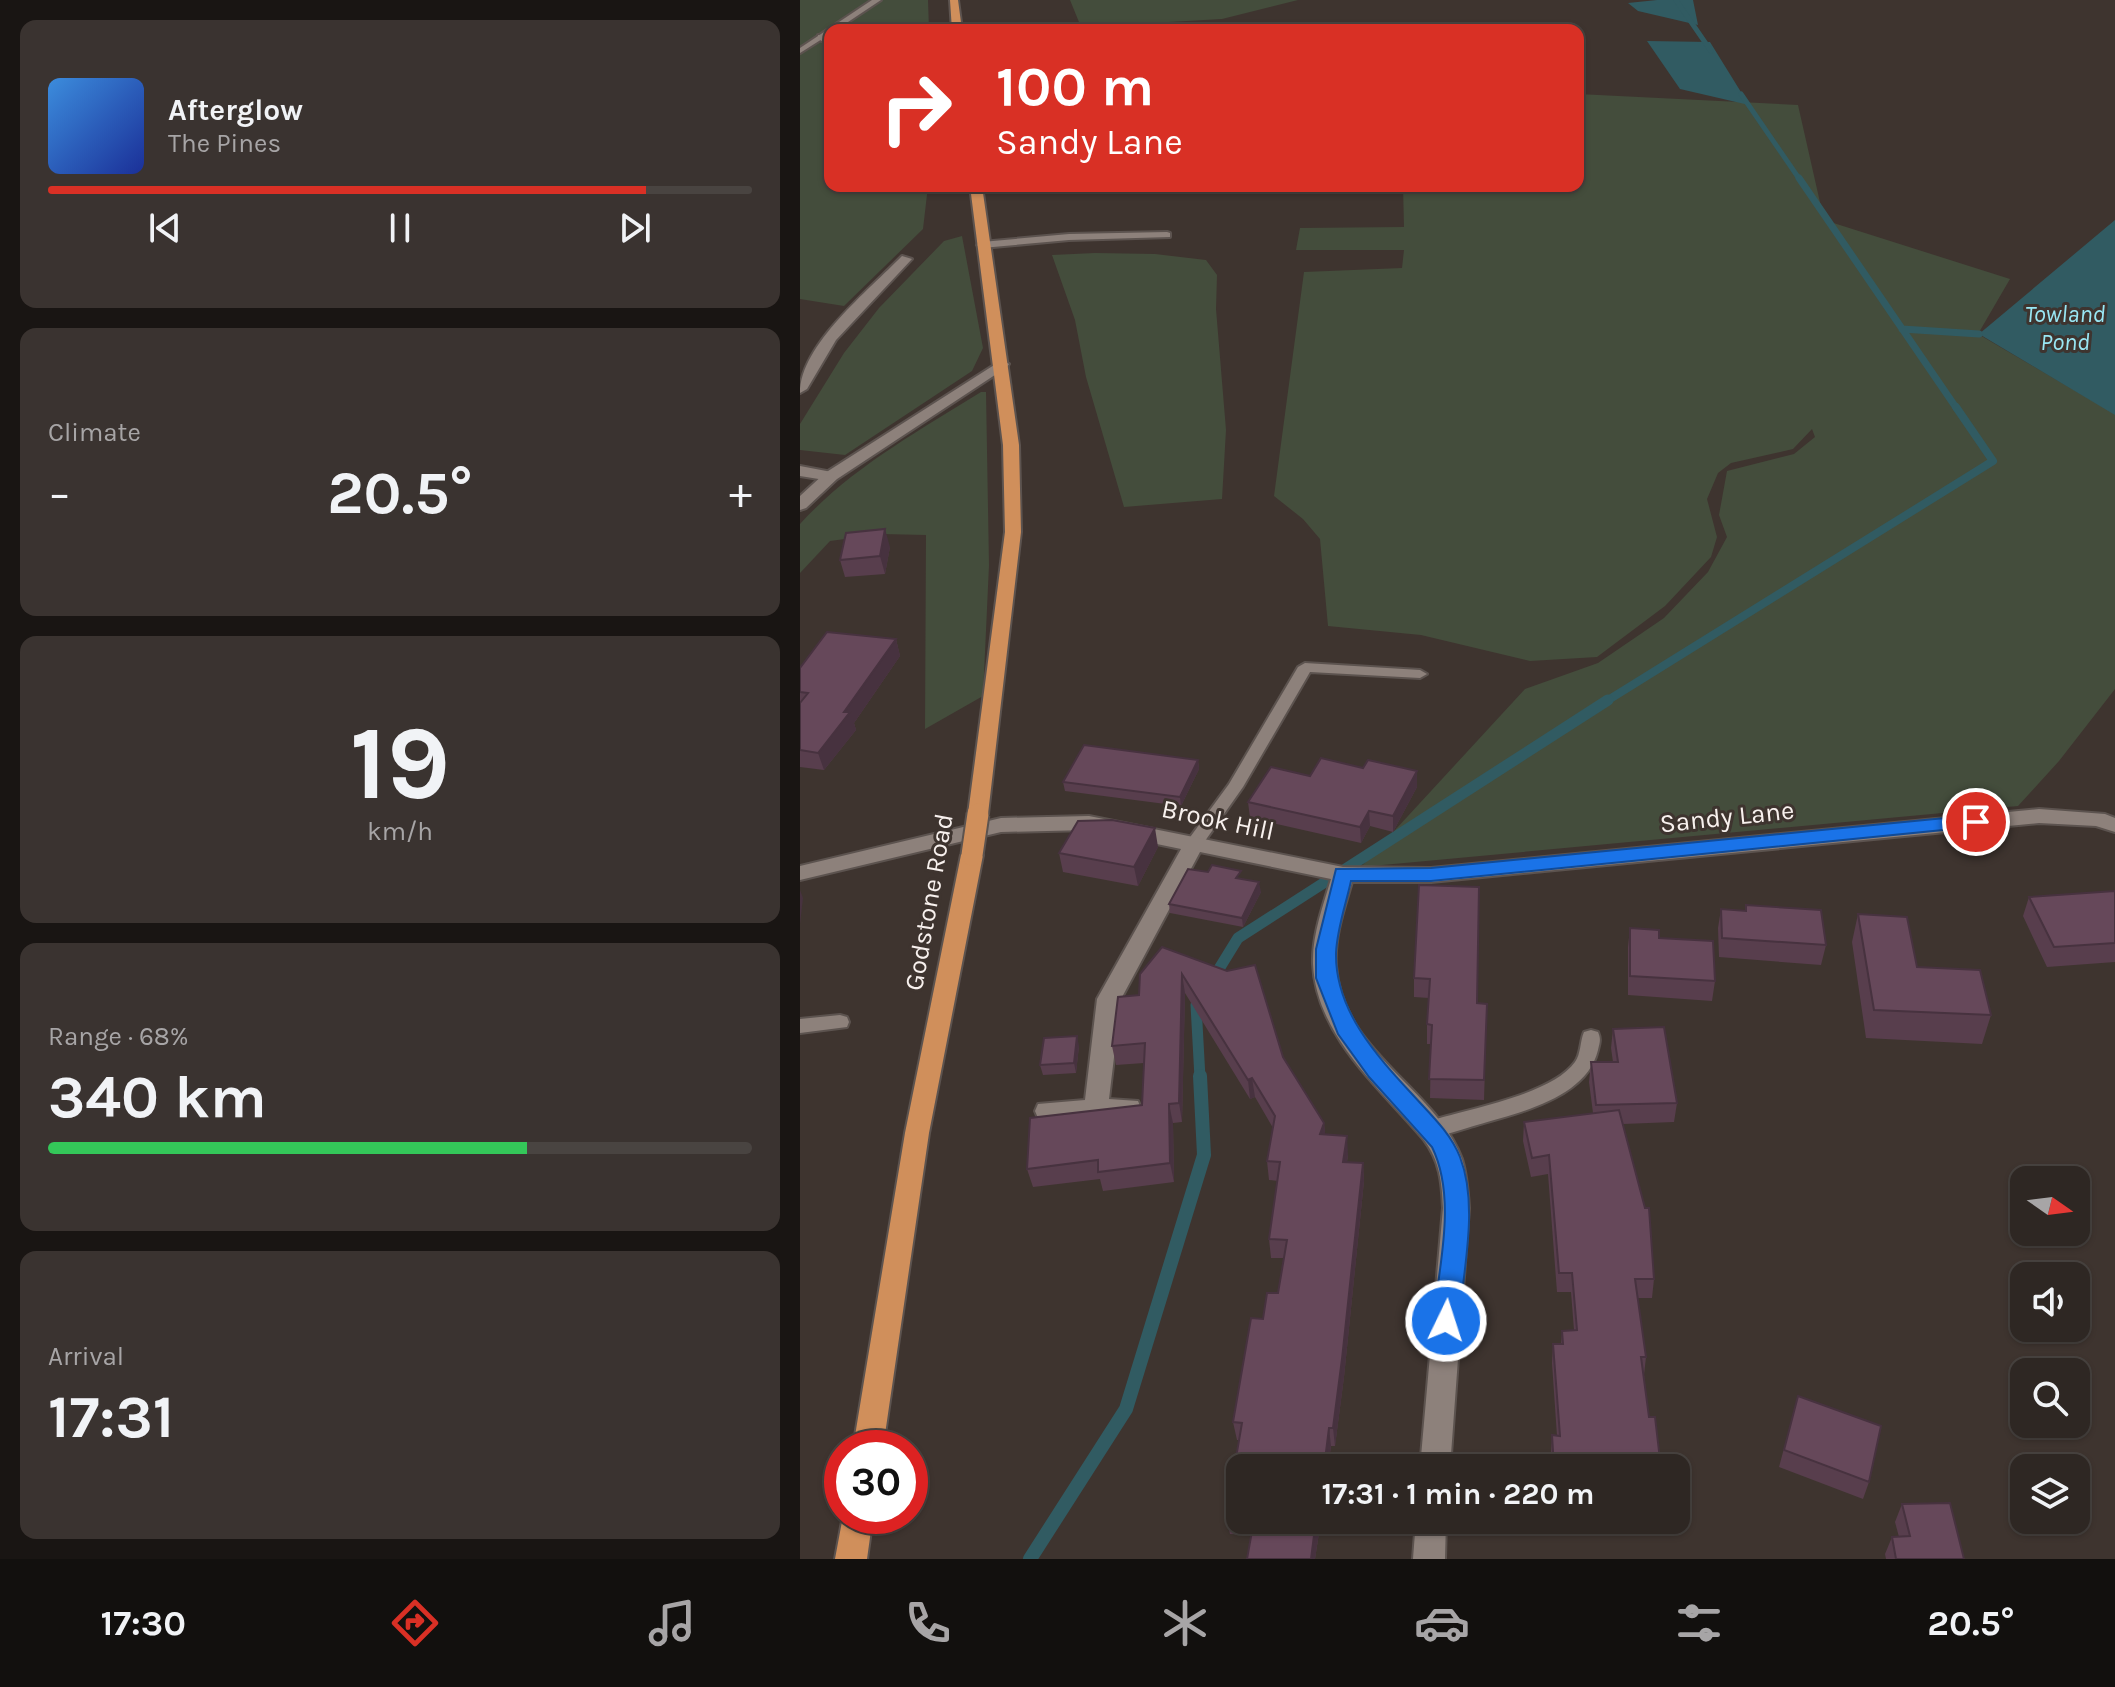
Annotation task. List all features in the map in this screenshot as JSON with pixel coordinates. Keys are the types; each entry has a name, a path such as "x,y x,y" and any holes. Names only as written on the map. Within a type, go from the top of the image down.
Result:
{"main road":[{"path":"954,0 956,24"},
{"name":"Godstone Road","path":"871,1430 917,1133 972,855 1013,532 1011,445 977,192"},
{"path":"851,1559 855,1534"}],"street":[{"path":"800,389 830,338 906,259"},
{"path":"800,505 831,476 1002,364"},
{"path":"800,471 831,476"},
{"name":"Sandy Lane","path":"1343,874 1446,873 2039,816 2098,819 2115,825"},
{"name":"Brook Hill","path":"800,873 1001,825 1031,823 1116,826 1343,874"},
{"path":"1096,1109 1109,999 1194,844"},
{"path":"1343,874 1328,936 1326,978 1346,1028 1377,1070 1430,1129 1449,1160 1456,1208 1436,1454"},
{"path":"1047,1111 1129,1108"},
{"path":"1429,1559 1430,1534"}],"lane":[{"path":"843,24 877,0"},
{"path":"800,51 824,37"},
{"path":"982,245 1069,237 1167,235"},
{"path":"1194,844 1235,787 1305,667 1420,674"},
{"path":"800,1026 840,1022"},
{"path":"1430,1129 1479,1118 1550,1089 1582,1067 1591,1037"}],"green space":[{"path":"800,0 928,0 929,24 824,24 824,192 927,192 923,229 844,306 800,299"},
{"path":"1070,0 1298,0 1222,19 1080,24"},
{"path":"1584,94 1798,105 1824,220 2010,279 1978,334 2115,414 2115,689 2059,761 2018,806 1361,867 1525,689 1598,663 1664,618 1708,572 1727,537 1719,515 1727,471 1794,454 1815,437 1812,429 1793,449 1731,463 1718,473 1707,499 1717,537 1711,557 1665,606 1597,657 1530,661 1421,635 1328,626 1320,539 1303,519 1274,496 1304,272 1402,268 1404,250 1296,250 1300,228 1404,227 1403,192 1584,192"},
{"path":"962,236 983,348 972,371 845,455 800,450 800,424 844,353 879,308 944,241"},
{"path":"1155,254 1206,260 1217,275 1216,309 1226,430 1222,499 1124,507 1086,377 1075,320 1052,255"},
{"path":"981,392 986,392 989,565 983,696 925,729 926,535 882,534 830,541 800,573 800,524 863,468"}],"water":[{"path":"1693,0 1698,25 1638,11 1628,3"},
{"path":"1647,41 1710,42 1749,105 1680,89"},
{"name":"Towland Pond","path":"2115,220 2115,415 1979,334"}],"building":[{"path":"885,529 880,556 840,560 846,533"},
{"path":"827,632 896,639 844,712 850,712 818,753 800,750 800,703 808,693 800,692 800,668"},
{"path":"1084,745 1198,760 1180,797 1063,782"},
{"path":"1321,758 1363,768 1368,760 1417,771 1393,816 1369,811 1360,827 1248,802 1271,767 1310,776"},
{"path":"1112,820 1155,828 1134,867 1059,853 1078,821"},
{"path":"1212,865 1241,871 1236,878 1259,882 1242,918 1169,904 1188,869 1208,872"},
{"path":"1419,885 1479,887 1477,1003 1487,1004 1484,1080 1429,1079 1432,1025 1427,1024 1430,979 1414,978"},
{"path":"2115,891 2115,943 2054,947 2029,897"},
{"path":"1746,905 1821,910 1826,945 1722,938 1721,909 1746,911"},
{"path":"1858,914 1907,917 1917,967 1980,970 1991,1015 1874,1010"},
{"path":"1630,928 1659,930 1659,938 1713,941 1715,981 1630,976"},
{"path":"1162,947 1227,971 1255,965 1283,1057 1324,1123 1320,1134 1347,1136 1343,1162 1363,1163 1342,1359 1333,1428 1329,1428 1326,1454 1237,1454 1242,1423 1233,1422 1251,1318 1263,1319 1267,1293 1278,1293 1287,1240 1269,1239 1280,1162 1267,1161 1275,1116 1252,1078 1248,1080 1182,974 1179,1103 1169,1104 1170,1163 1098,1172 1098,1160 1027,1169 1030,1118 1142,1105 1145,1043 1112,1046 1118,997 1139,995 1140,974"},
{"path":"1664,1027 1677,1103 1596,1105 1591,1062 1618,1062 1613,1029"},
{"path":"1077,1036 1074,1063 1040,1065 1044,1038"},
{"path":"1619,1110 1645,1208 1649,1208 1654,1279 1635,1279 1646,1357 1641,1357 1649,1417 1655,1417 1659,1454 1553,1454 1552,1435 1560,1436 1553,1344 1563,1344 1562,1331 1577,1330 1572,1273 1559,1273 1549,1155 1532,1158 1524,1122"},
{"path":"1798,1396 1881,1426 1869,1482 1784,1450"},
{"path":"1950,1503 1964,1559 1896,1559 1892,1537 1910,1536 1902,1504"},
{"path":"1251,1534 1314,1534 1311,1559 1247,1559"}],"waterway":[{"path":"1676,0 1711,51"},
{"path":"1741,94 1800,180"},
{"path":"1799,178 1902,329"},
{"path":"1902,329 1979,334"},
{"path":"1902,329 1957,409"},
{"path":"1605,702 1993,461 1956,407"},
{"path":"1214,977 1238,938 1608,700"},
{"path":"1199,1001 1196,1005 1200,1078"},
{"path":"1030,1559 1126,1409 1204,1155 1200,1076"}],"route":[{"path":"1446,1321 1456,1208 1449,1160 1440,1141 1377,1070 1346,1028 1326,978 1330,923 1343,874 1431,875 1976,822"}]}
